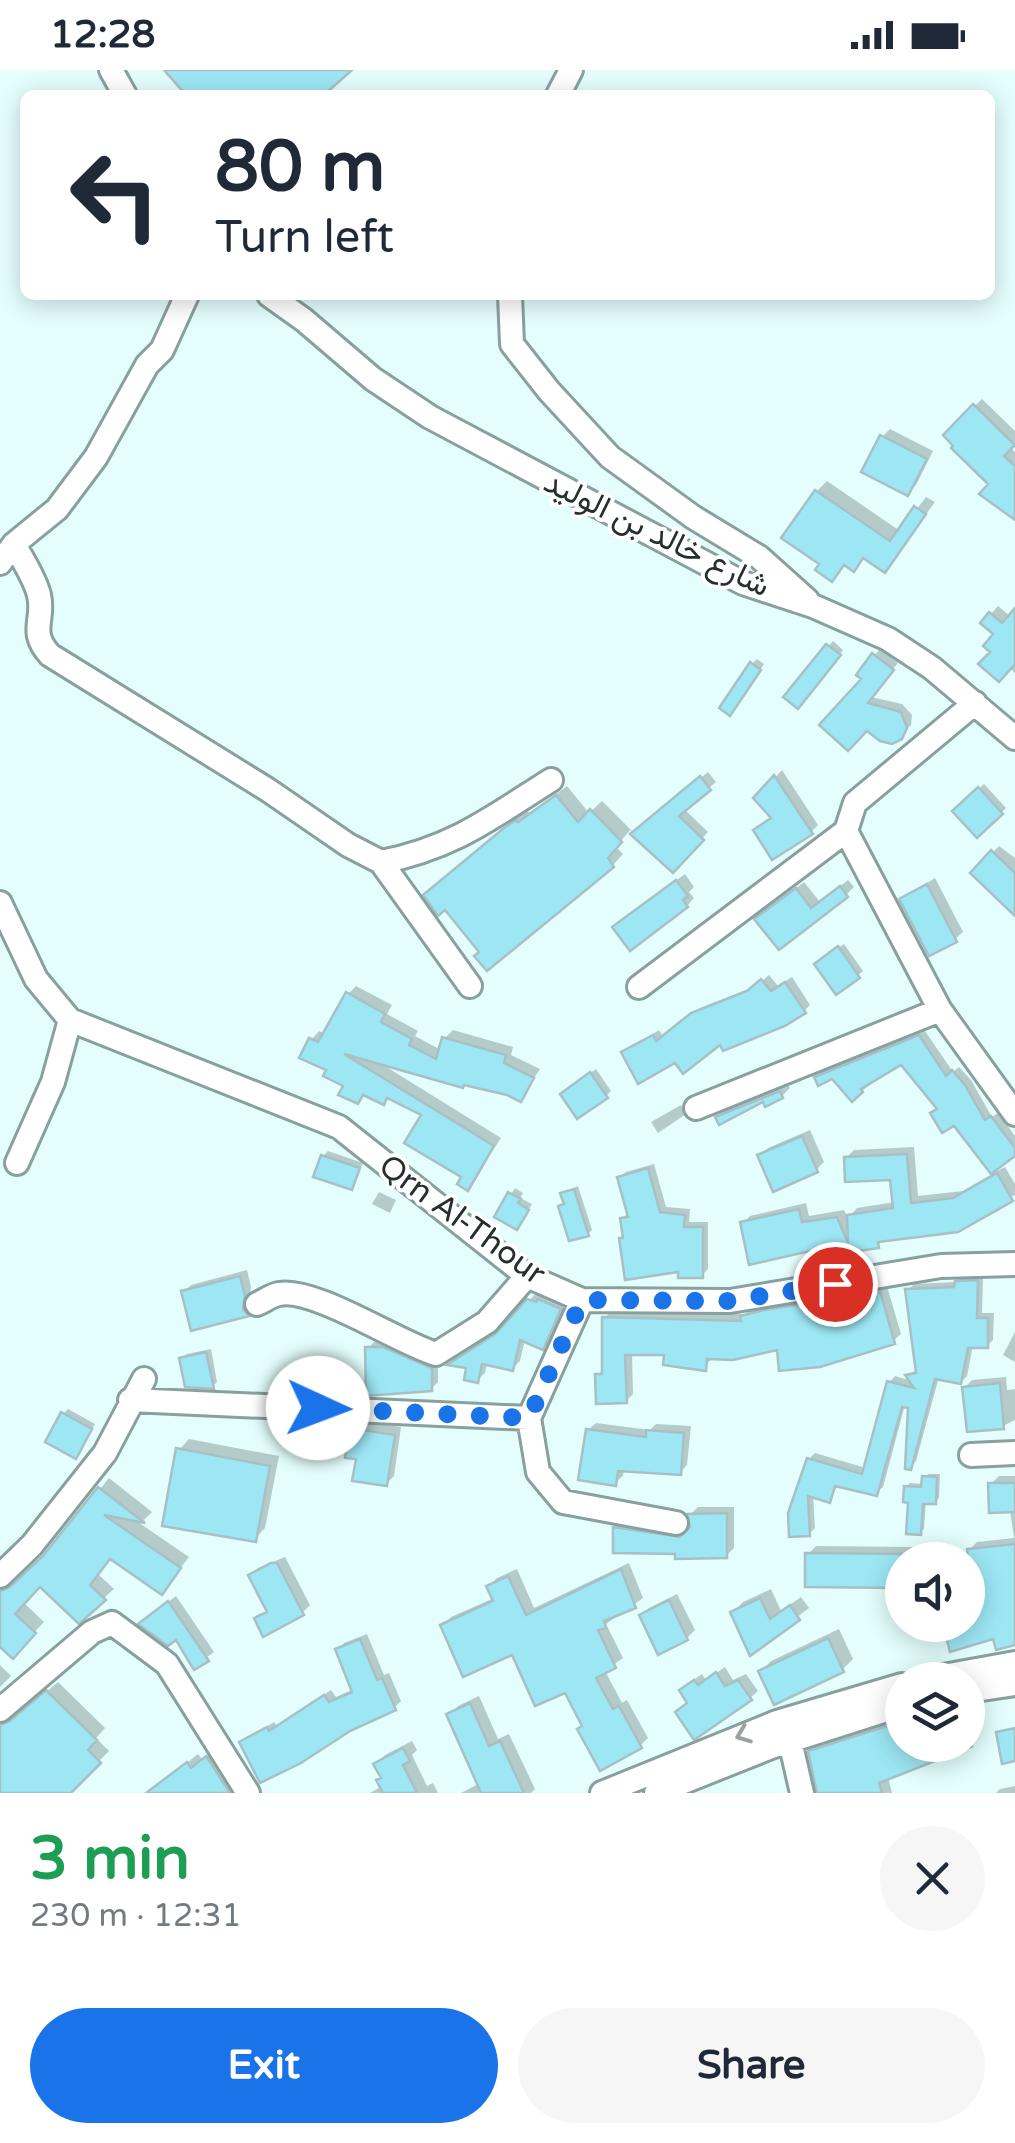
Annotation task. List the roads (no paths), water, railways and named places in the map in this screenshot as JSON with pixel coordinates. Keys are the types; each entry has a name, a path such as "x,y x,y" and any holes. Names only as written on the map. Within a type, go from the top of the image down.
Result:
{"street":[{"path":"147,365 148,344 169,300"},
{"path":"185,300 162,350 147,365 96,457 57,508 7,554 39,594 38,632 50,655 268,790 348,845 381,862 470,986"},
{"name":"شارع خالد بن الوليد","path":"276,300 373,379 430,417 742,583 813,606 888,639 932,668 1015,738"},
{"path":"293,300 304,320"},
{"path":"510,300 512,344 610,458 693,517 759,557 813,606"},
{"path":"639,987 846,830 855,803 974,703"},
{"path":"381,862 420,854 456,840 551,780"},
{"path":"846,830 940,1010 1015,1114"},
{"name":"Qrn Al-Thour","path":"0,902 36,978 70,1020 338,1127 528,1276 582,1300 730,1301 941,1266 1015,1264"},
{"path":"696,1108 940,1010"},
{"path":"18,1163 53,1082 70,1020"},
{"path":"258,1304 282,1293 326,1302 410,1346 436,1354 487,1322 528,1276"},
{"path":"582,1300 529,1418 538,1472 563,1502 676,1522"},
{"path":"0,1576 32,1545 105,1454 144,1379"},
{"path":"130,1400 529,1418"},
{"path":"971,1455 1015,1453"},
{"path":"0,1710 92,1632 112,1623 167,1664 248,1793"},
{"path":"985,1668 1015,1663"},
{"path":"985,1688 1015,1684"},
{"path":"602,1793 788,1730 885,1692"},
{"path":"656,1793 788,1730 885,1709"},
{"path":"788,1730 802,1793"}]}
